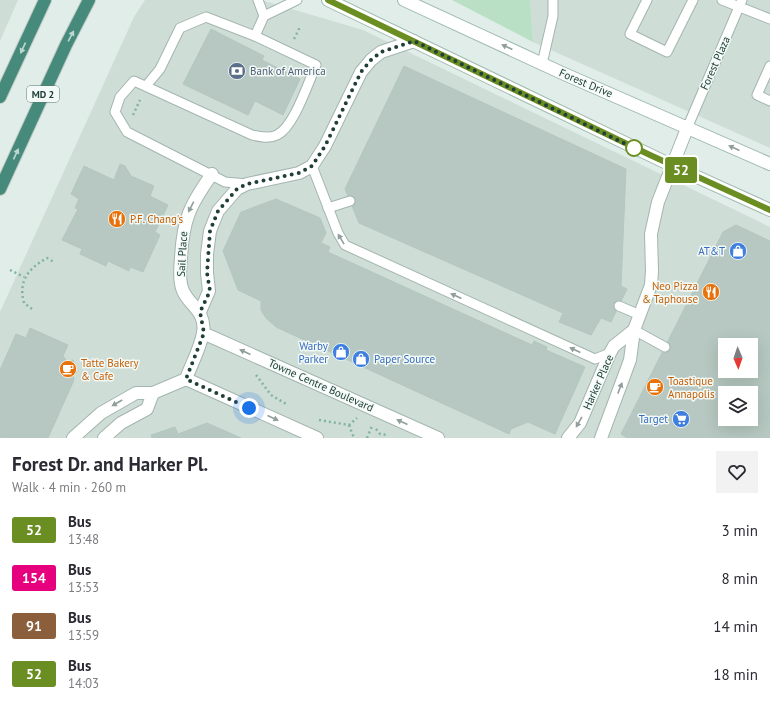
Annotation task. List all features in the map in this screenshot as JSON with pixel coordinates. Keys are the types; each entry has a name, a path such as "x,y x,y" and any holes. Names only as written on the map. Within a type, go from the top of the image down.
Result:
{"highway":[{"path":"0,97 45,0"},
{"path":"87,5 96,0"},
{"name":"MD 2","path":"0,189 66,45 87,5"}],"street":[{"path":"328,0 673,166 770,210"},
{"name":"Forest Drive","path":"404,0 542,64 688,126 770,164"},
{"path":"200,312 210,291 207,273 210,231 218,211 237,189 247,184 299,173 312,166 325,146 361,72 371,60 381,52 414,41"},
{"name":"Harker Place","path":"601,438 630,360 634,330 651,285 651,234 658,202 688,126"},
{"name":"Sail Place","path":"204,333 200,312 182,290 180,272 182,236 187,214 196,197 212,174"},
{"name":"Harker Place","path":"568,438 580,423 614,346 634,330"},
{"path":"74,438 100,413 136,393 153,393 186,379 204,333"},
{"name":"Towne Centre Boulevard","path":"204,333 438,438"},
{"path":"186,379 317,438"},
{"path":"104,438 122,422 148,409 153,393"}],"lane":[{"path":"258,0 264,16"},
{"path":"255,36 264,16 297,0"},
{"path":"542,64 553,16 553,0"},
{"path":"647,0 630,34 667,52 694,0"},
{"path":"722,0 741,4 770,19"},
{"name":"Forest Plaza","path":"688,126 741,4"},
{"path":"146,86 160,69 180,28 206,17 255,36 316,65 286,129 276,136 264,138 252,135 134,81 120,96 116,112 127,132 226,182 247,184"},
{"path":"770,66 757,95 770,101"},
{"path":"312,166 338,233 345,245 594,360 610,353"},
{"path":"328,208 350,201"},
{"path":"619,306 640,315"},
{"path":"634,330 665,347"}],"path":[{"path":"293,42 300,27"},
{"path":"134,114 140,100"},
{"path":"32,309 24,303 22,292 24,277 34,265 47,258 54,262"},
{"path":"10,270 24,277"},
{"path":"254,373 271,394 291,408"},
{"path":"318,420 349,425 358,418"},
{"path":"367,438 373,424 380,434 394,435"},
{"path":"349,425 354,438"}],"shaded area":[{"path":"0,0 18,0 0,41"},
{"path":"145,0 261,0 363,30 770,227 770,438 0,438 0,312 134,17"},
{"path":"530,0 770,0 770,148 533,42"}],"green space":[{"path":"452,0 530,0 533,42"}],"building":[{"name":"Bank of America","path":"211,29 264,56 262,60 300,79 283,115 255,101 248,115 183,84"},
{"path":"404,66 626,169 621,286 627,289 611,322 601,318 591,335 559,322 563,313 359,223 345,189"},
{"name":"P.F. Chang's","path":"120,164 125,166 131,176 154,186 150,196 168,205 155,232 160,235 143,272 130,267 129,271 108,261 106,266 80,254 82,249 62,240 78,209 75,208 79,199 71,194 84,166 114,180"},
{"path":"276,199 320,218 326,233 321,243 330,247 328,252 532,345 534,341 547,347 546,350 585,367 555,434 528,422 511,429 509,434 276,327 266,318 261,310 261,301 238,290 223,251 241,212"},
{"path":"736,225 770,241 770,438 627,438 621,434 723,232"},
{"path":"30,328 68,345 63,356 67,361 73,360 77,372 73,374 74,380 48,438 3,438 0,437 0,370 16,334 26,338"},
{"path":"207,423 241,438 152,438 151,435 175,427 178,434"}],"bus line":[{"name":"52","path":"328,0 650,155 770,210"}],"place":[{"name":"Bank of America","path":"237,71"},
{"name":"P.F. Chang's","path":"117,219"},
{"name":"AT&T","path":"738,251"},
{"name":"Neo Pizza & Taphouse","path":"711,292"},
{"name":"Warby Parker","path":"341,352"},
{"name":"Paper Source","path":"361,359"},
{"name":"Tatte Bakery & Cafe","path":"68,369"},
{"name":"Toastique Annapolis","path":"655,387"},
{"name":"Target","path":"681,419"}],"route":[{"path":"249,408 186,379 204,333 200,312 210,291 207,273 207,254 210,231 218,211 237,189 247,184 299,173 312,166 325,146 361,72 371,60 381,52 414,41 638,150 634,148"}]}
